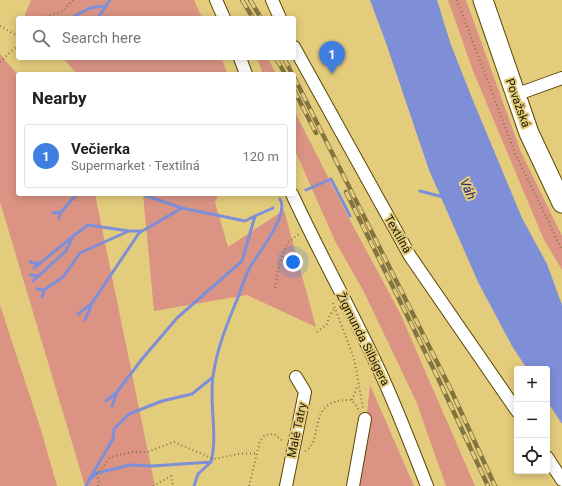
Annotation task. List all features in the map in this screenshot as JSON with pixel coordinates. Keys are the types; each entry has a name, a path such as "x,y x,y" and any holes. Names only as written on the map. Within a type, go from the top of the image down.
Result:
{"main road":[{"name":"Považská","path":"483,0 529,133 562,203"}],"street":[{"path":"216,0 223,16"},
{"path":"272,0 279,16"},
{"name":"Textilná","path":"296,51 410,256 514,407"},
{"path":"241,60 245,72"},
{"path":"515,95 562,78"},
{"name":"Žigmunda Silbigera","path":"293,196 380,372 427,486"},
{"name":"Malé Tatry","path":"286,486 305,392 296,377"},
{"path":"353,486 365,419"},
{"path":"550,462 562,480"}],"path":[{"path":"48,16 63,11 74,0"},
{"path":"457,0 515,153 562,250"},
{"path":"0,26 16,35"},
{"path":"0,62 16,47"},
{"path":"275,288 279,267 287,243 307,227"},
{"path":"336,285 330,291 334,309 354,358 365,419"},
{"path":"317,332 327,324 334,309"},
{"path":"352,400 358,384"},
{"path":"249,486 260,441 265,435 274,434 283,439 293,452 307,450 313,440 318,416 325,407 335,402 352,400"},
{"path":"352,400 365,419"},
{"path":"98,486 99,482 97,474 110,457 132,452 147,452 174,442 214,459 239,454 258,453"},
{"path":"153,486 171,476 173,486"}],"shaded area":[{"path":"31,0 194,0 201,16 26,16"},
{"path":"448,0 466,0 521,152 562,236 562,270 544,240 473,71"},
{"path":"0,54 16,73 16,196 95,196 155,486 85,486 0,202"},
{"path":"65,60 223,60 226,72 75,72"},
{"path":"258,60 269,60 275,72 262,72"},
{"path":"296,114 345,211 400,313 475,486 446,486 416,401 364,292 335,241 296,153"},
{"path":"143,196 218,196 215,202 228,247 284,210 316,327 247,295 154,311"},
{"path":"0,305 41,430 57,486 0,486"},
{"path":"370,385 414,486 359,486"}],"water":[{"name":"Váh","path":"370,0 437,0 451,45 472,98 522,218 547,264 562,305 562,424 550,406 550,366 525,366 512,346 478,282 429,170"}],"waterway":[{"path":"99,16 110,0"},
{"path":"75,16 90,8 104,6"},
{"path":"306,190 331,179 350,216"},
{"path":"420,191 443,197"},
{"path":"59,218 61,212 75,196"},
{"path":"147,196 182,208"},
{"path":"86,486 89,480 97,473 130,465 152,466 211,462 214,441 212,387 217,355 248,272 277,224 282,206 280,199"},
{"path":"85,320 92,303 139,233 182,208 245,221 255,216"},
{"path":"112,406 117,392 142,359 177,318 242,261 255,216 273,208"},
{"path":"53,213 61,212"},
{"path":"33,281 66,251 73,236 88,225 129,231"},
{"path":"42,297 44,290 63,277 80,253 129,231 142,231"},
{"path":"34,268 71,238"},
{"path":"30,262 40,264"},
{"path":"31,275 39,276"},
{"path":"37,289 44,290"},
{"path":"78,314 91,304"},
{"path":"90,478 113,439 114,429 129,414 162,401 192,394 213,377"},
{"path":"106,401 117,392"},
{"path":"194,486 198,474 211,462"}],"railway":[{"path":"242,0 252,16"},
{"path":"250,0 260,16"},
{"path":"277,60 284,72"},
{"path":"285,60 291,72"},
{"path":"296,81 451,390 495,486"},
{"path":"296,94 316,133"},
{"path":"346,192 438,378 488,486"}],"place":[{"name":"Večierka","path":"332,74"}]}
